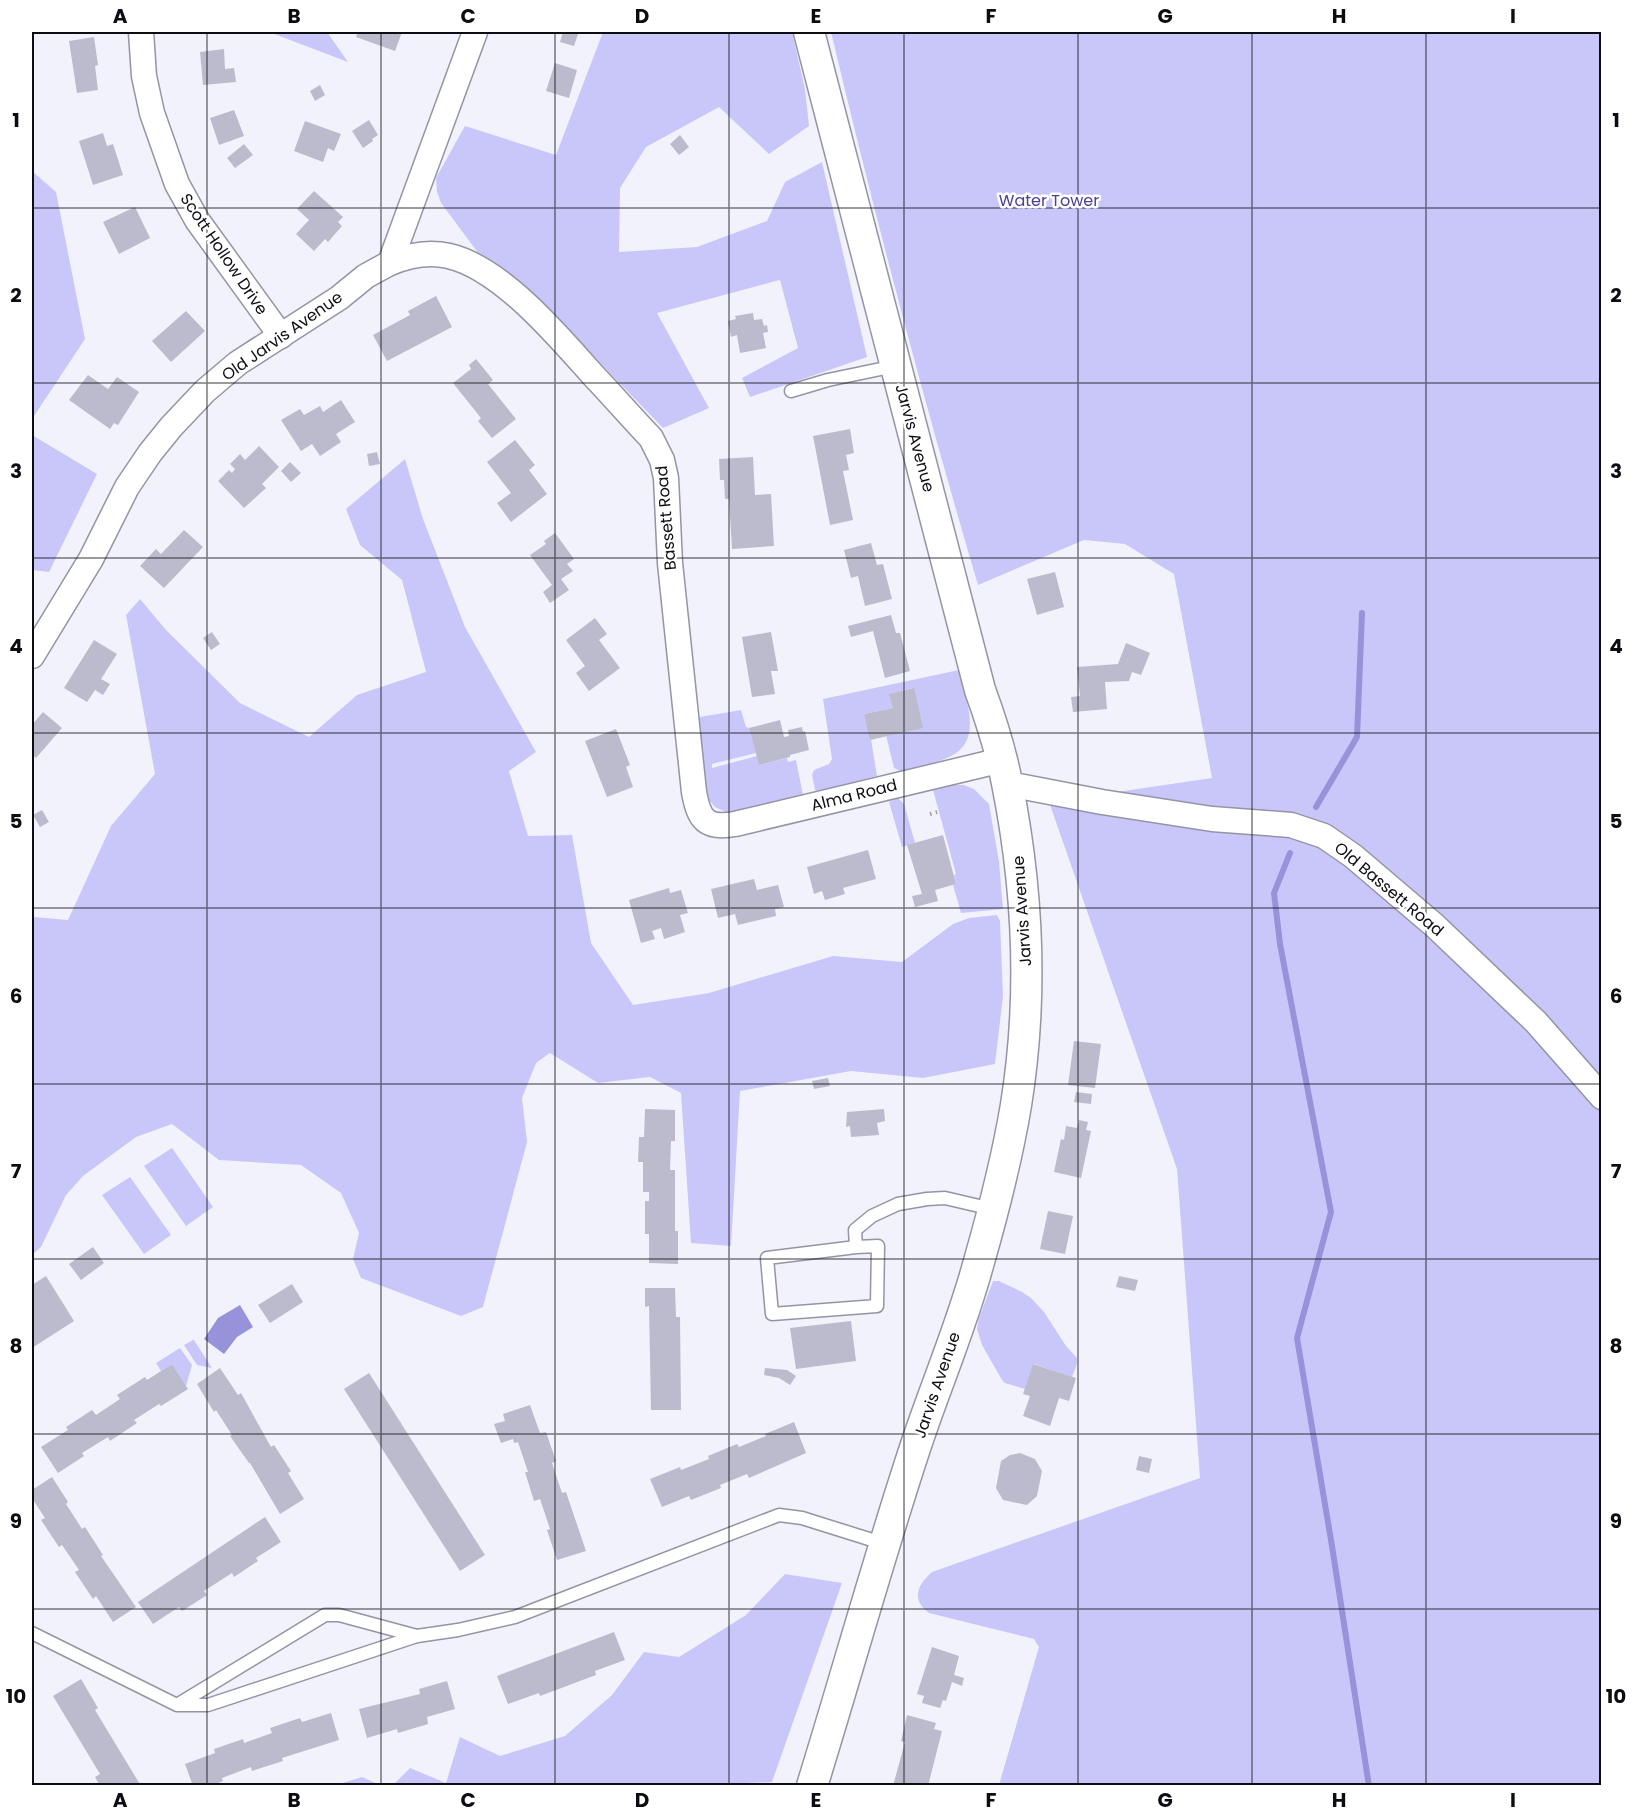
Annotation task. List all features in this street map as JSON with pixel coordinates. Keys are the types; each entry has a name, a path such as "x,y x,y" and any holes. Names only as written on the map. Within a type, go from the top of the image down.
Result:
{"street":[{"name":"Scott Hollow Drive","path":"141,32 143,67 152,113 177,184 197,220 281,336"},
{"path":"390,263 475,32"},
{"name":"Jarvis Avenue","path":"809,32 981,690 1005,772 1024,904 1026,1017 1016,1105 978,1267 915,1450 812,1785"},
{"name":"Bassett Road","path":"390,263 416,255 449,256 464,261 492,278 524,302 560,337 651,438 662,460 666,478 670,563 694,792 699,813 707,821"},
{"name":"Old Jarvis Avenue","path":"32,656 91,559 127,487 171,427 205,391 238,363 339,298 366,276 390,263"},
{"name":"Alma Road","path":"707,821 717,826 735,824 1005,772"},
{"name":"Old Bassett Road","path":"1005,772 1102,802 1212,819 1291,825 1324,836 1353,856 1434,925 1536,1022 1602,1097"}],"lane":[{"path":"791,391 828,380 896,366"},
{"path":"856,1247 855,1230 872,1216 898,1204 945,1198 992,1209"},
{"path":"878,1246 877,1306 772,1314 767,1258 856,1247 878,1246"},
{"path":"32,1633 177,1705 208,1705 417,1636 458,1630 515,1617 779,1515 802,1518 885,1544"},
{"path":"177,1705 325,1615 339,1615 417,1636"}],"path":[{"path":"930,814 937,812"}],"green space":[{"path":"269,32 327,32 348,62"},
{"path":"603,32 792,32 805,89 809,126 769,154 719,107 646,147 620,188 619,252 697,247 767,221 785,182 822,162 867,357 750,397 742,378 798,348 780,280 657,313 709,408 663,428 576,338 479,254 441,203 437,192 436,178 465,126 556,155"},
{"name":"Water Tower","path":"831,32 1601,32 1601,1785 999,1785 1039,1647 1034,1639 929,1613 923,1608 918,1598 923,1582 932,1572 1200,1478 1177,1169 1049,802 1212,778 1174,574 1125,544 1084,540 978,585 901,309"},
{"path":"32,171 56,192 85,339 32,419"},
{"path":"32,435 97,474 49,572 32,570"},
{"path":"405,459 423,519 465,627 536,752 509,771 528,836 572,835 591,943 633,1005 709,993 833,956 902,962 953,924 969,918 997,915 1000,921 1003,996 995,1064 923,1078 851,1071 740,1091 731,1246 691,1243 681,1093 650,1077 598,1083 550,1053 536,1063 522,1098 527,1142 483,1307 461,1316 361,1278 353,1259 359,1233 341,1193 301,1165 219,1160 172,1124 136,1137 83,1176 66,1195 41,1247 32,1255 32,923 34,917 68,920 111,826 155,774 126,615 140,599 166,630 240,703 309,737 357,695 426,672 402,580 360,545 346,509"},
{"path":"959,670 970,718 967,741 960,750 949,757 931,763 900,771 894,768 886,735 913,688 890,694 893,708 864,714 877,776 819,791 815,790 812,775 814,770 829,764 832,759 823,699"},
{"path":"741,710 756,753 712,764 712,768 757,756 759,765 787,758 788,762 796,760 803,795 731,812 715,807 710,801 707,793 700,717"},
{"path":"951,785 964,785 974,789 989,804 999,862 1003,909 961,913 953,885 956,884 954,875 956,874 933,790"},
{"path":"898,798 904,804 915,843 902,847 889,802"},
{"path":"172,1148 213,1207 186,1226 144,1166"},
{"path":"130,1177 171,1235 144,1254 102,1195"},
{"path":"993,1281 999,1281 1022,1292 1044,1312 1066,1346 1077,1358 1072,1377 1034,1364 1025,1389 1002,1380 982,1345 977,1329"},
{"path":"194,1340 212,1368 197,1365 184,1345"},
{"path":"180,1348 192,1365 186,1386 172,1364 161,1371 156,1363"},
{"path":"785,1574 842,1583 772,1782 672,1786 393,1785 410,1768 446,1783 460,1737 500,1756 565,1736 612,1695 644,1652 679,1657 746,1615"},
{"path":"362,1777 380,1785 336,1785"}],"shaded area":[{"path":"240,1305 253,1327 237,1337 224,1354 204,1339 218,1318"}],"building":[{"path":"358,32 402,32 395,51 356,37"},
{"path":"563,32 578,34 574,46 560,42"},
{"path":"94,37 98,65 95,66 98,90 77,93 69,41"},
{"path":"224,49 225,69 234,68 236,82 203,85 200,52"},
{"path":"555,63 577,70 569,98 546,91"},
{"path":"320,85 325,95 315,101 310,91"},
{"path":"234,110 244,136 219,145 210,118"},
{"path":"369,120 378,135 363,148 352,131"},
{"path":"305,121 341,134 334,151 328,148 323,162 294,151"},
{"path":"103,133 107,146 113,144 123,175 93,185 79,141"},
{"path":"680,135 689,147 679,155 670,144"},
{"path":"244,144 253,155 235,168 227,158"},
{"path":"314,191 343,217 338,222 342,226 328,242 325,239 314,251 296,234 309,220 297,209"},
{"path":"135,207 150,238 119,254 103,222"},
{"path":"436,296 452,327 387,361 373,335 410,315 408,311"},
{"path":"186,311 205,331 171,362 152,341"},
{"path":"753,313 754,320 762,319 764,326 767,325 768,332 763,333 766,348 740,353 737,335 731,337 728,321 736,319 735,316"},
{"path":"476,359 493,380 488,384 516,419 492,438 478,421 481,418 453,383 471,369 469,365"},
{"path":"88,375 108,389 117,377 139,392 118,425 114,423 110,429 69,400"},
{"path":"341,400 355,422 336,434 341,442 320,456 312,444 301,451 281,420 300,409 304,415 320,406 323,412"},
{"path":"850,429 854,453 846,455 849,470 843,471 853,520 830,525 813,436"},
{"path":"515,440 535,465 529,470 547,494 511,522 497,503 511,493 487,462"},
{"path":"259,446 279,467 262,484 266,488 244,508 218,481 229,470 232,473 235,469 230,464 240,454 245,460"},
{"path":"377,452 380,464 369,466 367,454"},
{"path":"753,457 755,495 771,494 774,546 732,549 729,499 725,499 724,480 720,480 719,459"},
{"path":"290,462 301,473 291,482 281,471"},
{"path":"184,530 203,547 164,588 140,566 156,549 161,554"},
{"path":"555,533 574,559 567,564 573,571 561,579 569,590 550,603 543,592 552,585 530,555 546,544 544,541"},
{"path":"871,543 877,565 883,564 892,599 865,606 858,576 851,578 844,550"},
{"path":"1055,572 1064,607 1037,615 1027,579"},
{"path":"891,615 896,633 900,633 910,671 885,678 873,631 851,637 848,626"},
{"path":"595,618 607,634 599,640 620,668 589,691 576,673 585,666 566,640"},
{"path":"212,632 220,644 211,650 203,638"},
{"path":"771,632 778,671 771,671 775,694 752,697 742,637"},
{"path":"94,640 117,654 101,679 110,684 103,695 95,690 87,702 64,688"},
{"path":"1126,643 1150,653 1141,675 1132,672 1129,681 1105,682 1107,709 1073,712 1071,697 1080,696 1077,667 1118,664"},
{"path":"914,688 923,728 870,740 864,714 893,708 889,694"},
{"path":"43,712 62,728 36,758 32,754 32,725"},
{"path":"780,720 784,737 789,736 788,730 802,727 809,750 759,765 749,728"},
{"path":"616,729 630,765 626,767 633,787 607,797 585,741"},
{"path":"42,810 49,822 40,827 33,815"},
{"path":"943,835 956,884 935,890 938,901 915,907 912,896 922,894 907,845"},
{"path":"868,850 876,879 843,888 845,894 825,900 822,891 814,894 807,867"},
{"path":"754,879 757,890 778,885 784,907 775,909 776,916 738,925 735,914 718,918 711,889"},
{"path":"669,888 670,893 681,890 688,913 680,915 685,932 664,939 661,928 652,931 655,939 641,943 629,900"},
{"path":"1074,1041 1101,1044 1095,1088 1068,1085"},
{"path":"828,1078 830,1086 814,1089 812,1081"},
{"path":"1076,1092 1092,1094 1091,1104 1074,1102"},
{"path":"645,1109 675,1110 675,1141 671,1141 670,1170 675,1170 675,1231 678,1231 678,1264 649,1263 649,1234 645,1234 645,1201 649,1201 649,1192 643,1192 643,1162 638,1162 639,1137 644,1137"},
{"path":"884,1109 885,1121 877,1123 879,1135 851,1137 850,1126 846,1127 847,1112"},
{"path":"1079,1120 1088,1122 1086,1130 1091,1131 1081,1178 1054,1172 1066,1126 1077,1128"},
{"path":"1048,1211 1073,1216 1065,1254 1040,1249"},
{"path":"93,1247 104,1263 81,1280 69,1264"},
{"path":"46,1276 74,1321 32,1348 32,1285"},
{"path":"1119,1276 1138,1280 1135,1291 1116,1287"},
{"path":"292,1284 303,1302 270,1323 258,1305"},
{"path":"645,1288 675,1288 676,1317 680,1317 681,1410 651,1410 649,1306 645,1307"},
{"path":"851,1321 856,1361 796,1369 790,1328"},
{"path":"172,1364 188,1389 134,1420 137,1423 110,1441 108,1437 82,1453 84,1456 58,1473 41,1447 68,1430 66,1427 92,1410 96,1415 120,1399 117,1395 145,1377 147,1380"},
{"path":"1033,1364 1076,1378 1069,1401 1059,1398 1050,1426 1023,1416 1030,1396 1023,1394"},
{"path":"220,1368 238,1395 241,1393 271,1447 274,1445 291,1471 288,1473 304,1499 280,1514 250,1463 197,1384"},
{"path":"765,1368 787,1370 796,1376 790,1385 779,1378 764,1375"},
{"path":"369,1373 485,1555 460,1571 344,1389"},
{"path":"530,1405 540,1433 546,1432 556,1461 552,1463 562,1493 566,1492 586,1551 557,1560 540,1499 534,1501 518,1442 514,1443 513,1439 501,1443 494,1424 505,1421 503,1414"},
{"path":"794,1422 806,1453 749,1478 747,1474 720,1485 721,1488 691,1500 689,1496 662,1507 650,1479 709,1459 708,1456 737,1444 739,1447"},
{"path":"1020,1453 1035,1459 1042,1471 1037,1496 1027,1505 1003,1500 996,1488 1001,1461 1010,1455"},
{"path":"1139,1456 1152,1459 1149,1473 1136,1470"},
{"path":"52,1477 82,1529 85,1527 103,1555 101,1556 136,1607 113,1622 96,1596 93,1599 75,1572 79,1570 62,1545 59,1547 41,1520 45,1518 32,1498 32,1490"},
{"path":"265,1517 281,1542 256,1558 258,1561 234,1577 232,1573 204,1591 207,1595 182,1611 179,1607 153,1624 138,1602"},
{"path":"614,1632 625,1660 595,1671 596,1675 540,1696 539,1693 508,1704 497,1676"},
{"path":"932,1647 959,1656 954,1675 964,1678 962,1686 952,1682 946,1701 943,1700 940,1708 922,1703 924,1696 917,1694"},
{"path":"81,1679 98,1708 95,1710 141,1786 100,1786 95,1777 100,1774 53,1696"},
{"path":"447,1681 455,1709 427,1717 428,1724 398,1733 397,1729 367,1738 359,1709 420,1694 419,1689"},
{"path":"331,1713 339,1740 282,1758 283,1761 252,1771 251,1767 222,1778 223,1781 211,1786 193,1786 185,1764 215,1753 214,1749 243,1739 244,1743 272,1733 270,1728 300,1718 302,1722"},
{"path":"907,1715 936,1723 934,1729 942,1731 928,1786 893,1786 905,1742 901,1741"}],"waterway":[{"path":"1316,807 1357,737 1362,613"},
{"path":"1290,853 1274,893 1280,944 1331,1212 1297,1338 1369,1786"}]}
